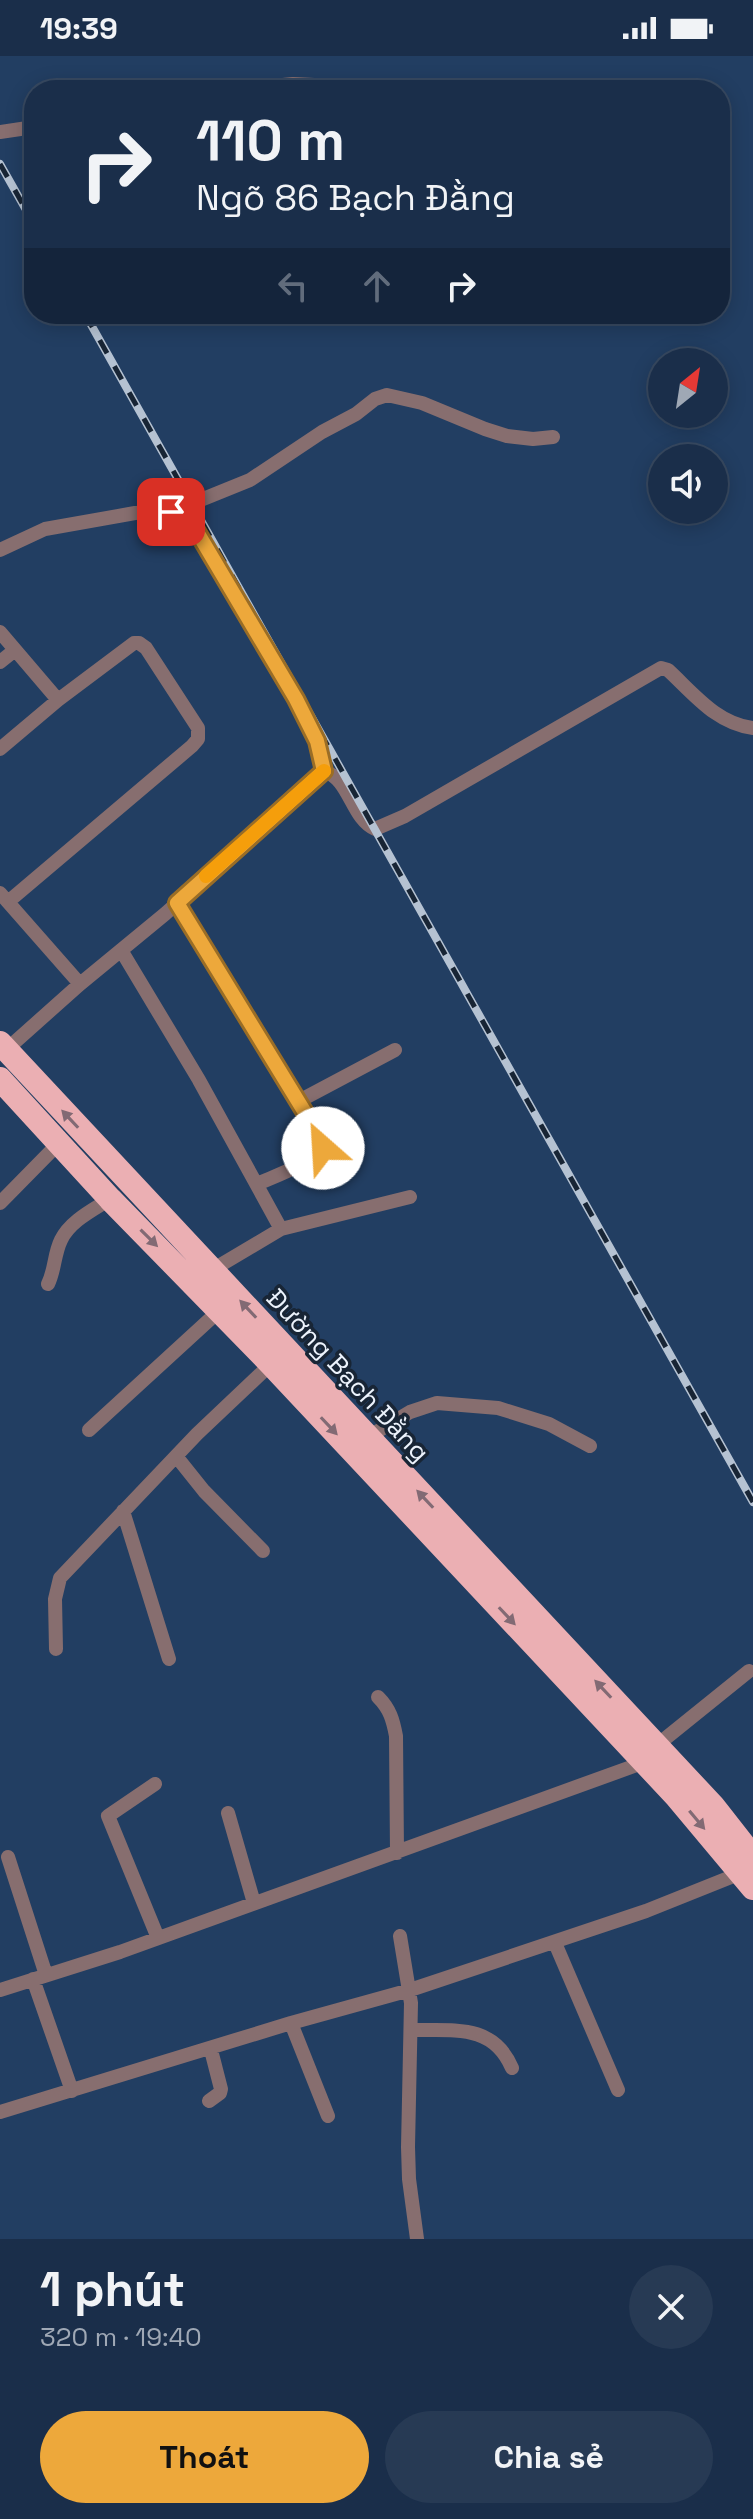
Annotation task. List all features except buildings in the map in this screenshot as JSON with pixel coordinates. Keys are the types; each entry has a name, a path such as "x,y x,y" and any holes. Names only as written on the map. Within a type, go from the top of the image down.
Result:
{"highway":[{"name":"Đường Bạch Đằng","path":"3,1047 368,1437 650,1754"},
{"name":"Đường Bạch Đằng","path":"0,1079 110,1199 650,1754"},
{"path":"650,1754 713,1806 749,1872"}],"street":[{"path":"0,132 24,128"},
{"path":"0,550 32,533 67,524 135,513 171,512 250,480 375,399 387,395 422,403 507,436 533,439 553,437"},
{"path":"171,512 186,519 196,530 253,624 317,741 324,771 336,778 364,821 375,829 405,816 664,668 725,720 740,727 753,728"},
{"path":"0,632 58,700"},
{"path":"0,749 58,700 134,643 146,648 198,728 198,739 4,897 80,984"},
{"path":"0,662 15,650"},
{"path":"3,1047 177,903 324,771"},
{"path":"177,903 323,1142 323,1148 311,1159 257,1184"},
{"path":"121,950 199,1080 281,1229"},
{"path":"299,1101 395,1050"},
{"path":"0,1203 59,1143"},
{"path":"212,1270 281,1229 410,1197"},
{"path":"48,1284 55,1267 59,1242 66,1231 110,1199"},
{"path":"89,1430 220,1310"},
{"path":"56,1649 55,1599 60,1578 176,1456 271,1364"},
{"path":"368,1437 410,1412 437,1403 479,1405 521,1414 549,1424 590,1446"},
{"path":"176,1456 204,1491 263,1551"},
{"path":"123,1511 169,1659"},
{"path":"0,1990 397,1853 650,1754 749,1671"},
{"path":"378,1697 388,1707 396,1736 397,1853"},
{"path":"155,1784 110,1813 108,1818 158,1938"},
{"path":"228,1813 254,1903"},
{"path":"8,1857 72,2091"},
{"path":"0,2112 410,1990 555,1943 749,1872"},
{"path":"400,1936 410,1990 408,2147 417,2239"},
{"path":"555,1943 618,2090"},
{"path":"291,2023 328,2116"},
{"path":"411,2030 471,2032 488,2038 506,2054 512,2068"},
{"path":"209,2101 221,2089 211,2050"}],"railway":[{"path":"0,164 24,206"},
{"path":"91,324 753,1502"}],"slow traffic":[{"path":"206,876 324,771"}],"route":[{"path":"171,512 186,519 196,530 296,699 317,741 324,764 324,771 177,903 299,1101 323,1142 323,1148"}]}
